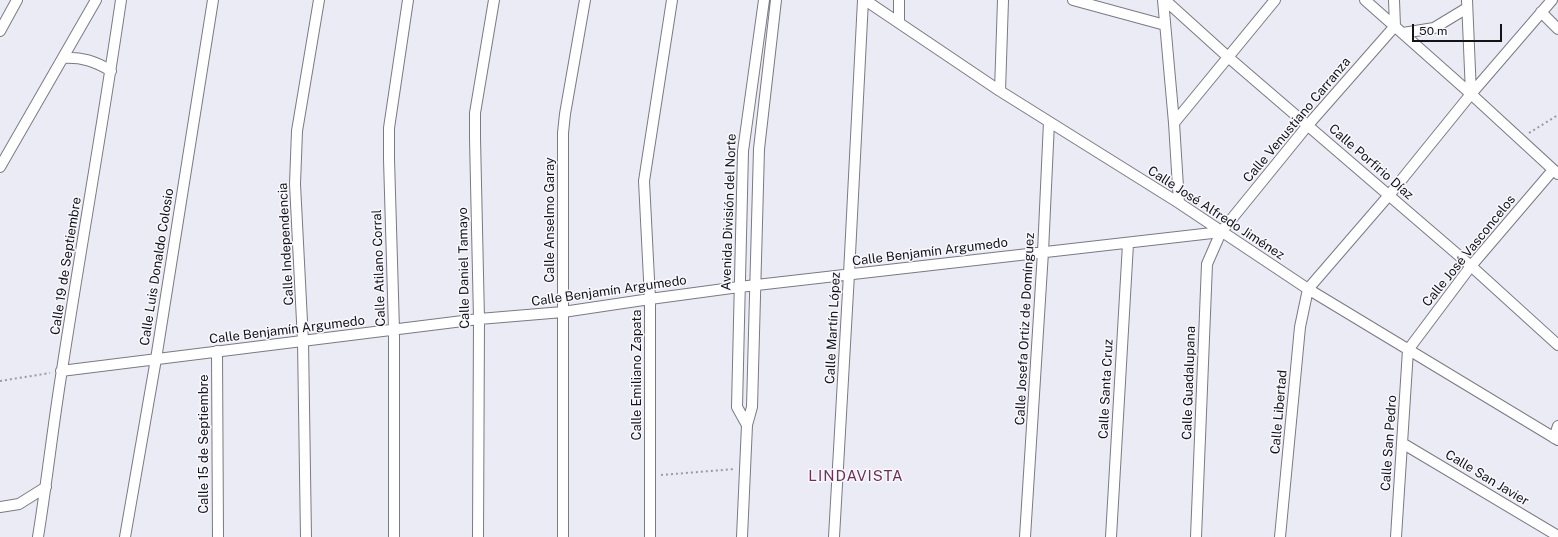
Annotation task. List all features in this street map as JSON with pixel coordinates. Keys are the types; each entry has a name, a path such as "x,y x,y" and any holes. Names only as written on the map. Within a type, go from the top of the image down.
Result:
{"street":[{"path":"0,31 18,0"},
{"name":"Calle 19 de Septiembre","path":"38,537 62,371 111,71 121,0"},
{"name":"Calle Luis Donaldo Colosio","path":"125,537 156,359 213,0"},
{"name":"Calle Independencia","path":"306,537 303,341 295,184 297,131 319,0"},
{"name":"Calle Atilano Corral","path":"394,537 394,330 388,159 389,128 408,0"},
{"name":"Calle Daniel Tamayo","path":"478,537 479,319 475,138 476,113 494,0"},
{"name":"Calle Anselmo Garay","path":"563,537 563,133 564,114 584,0"},
{"name":"Calle Emiliano Zapata","path":"650,537 650,299 644,180 672,0"},
{"name":"Avenida División del Norte","path":"746,425 737,407 743,151 764,0"},
{"name":"Avenida División del Norte","path":"742,537 746,425 752,407 759,149 776,0"},
{"name":"Calle José Alfredo Jiménez","path":"864,0 1000,91 1179,203 1308,289 1556,439"},
{"name":"Calle Martín López","path":"834,537 864,0"},
{"path":"899,0 899,23"},
{"path":"1000,91 1003,0"},
{"path":"1073,0 1165,25"},
{"path":"1164,0 1179,203"},
{"name":"Calle Porfirio Díaz","path":"1164,0 1228,57 1390,194 1558,345"},
{"path":"1174,123 1275,0"},
{"path":"1365,0 1472,94 1556,172"},
{"path":"1394,0 1395,26"},
{"path":"1308,289 1390,194 1552,0"},
{"path":"0,167 95,1"},
{"path":"1403,33 1434,28 1467,4"},
{"path":"1467,4 1472,94"},
{"path":"1541,12 1558,29"},
{"name":"Calle Venustiano Carranza","path":"1221,232 1308,125 1395,26"},
{"path":"63,58 88,59 111,71"},
{"name":"Calle Josefa Ortiz de Domínguez","path":"1025,537 1043,252 1049,122"},
{"name":"Calle José Vasconcelos","path":"1408,350 1471,266 1556,172"},
{"name":"Calle Benjamín Argumedo","path":"62,371 479,319 563,312 739,287 1043,252 1128,244 1221,232"},
{"name":"Calle Guadalupana","path":"1196,537 1208,264 1221,232"},
{"name":"Calle Santa Cruz","path":"1110,537 1128,244"},
{"name":"Calle Libertad","path":"1280,537 1300,327 1308,289"},
{"name":"Calle San Pedro","path":"1396,537 1408,350"},
{"name":"Calle 15 de Septiembre","path":"217,351 218,537"},
{"path":"1556,439 1558,426"},
{"name":"Calle San Javier","path":"1402,443 1558,536"},
{"path":"0,507 19,504 46,487"}],"path":[{"path":"1520,139 1558,115"},
{"path":"0,380 62,371"},
{"path":"650,476 744,468"}],"district":[{"name":"LINDAVISTA","path":"856,476"}]}
